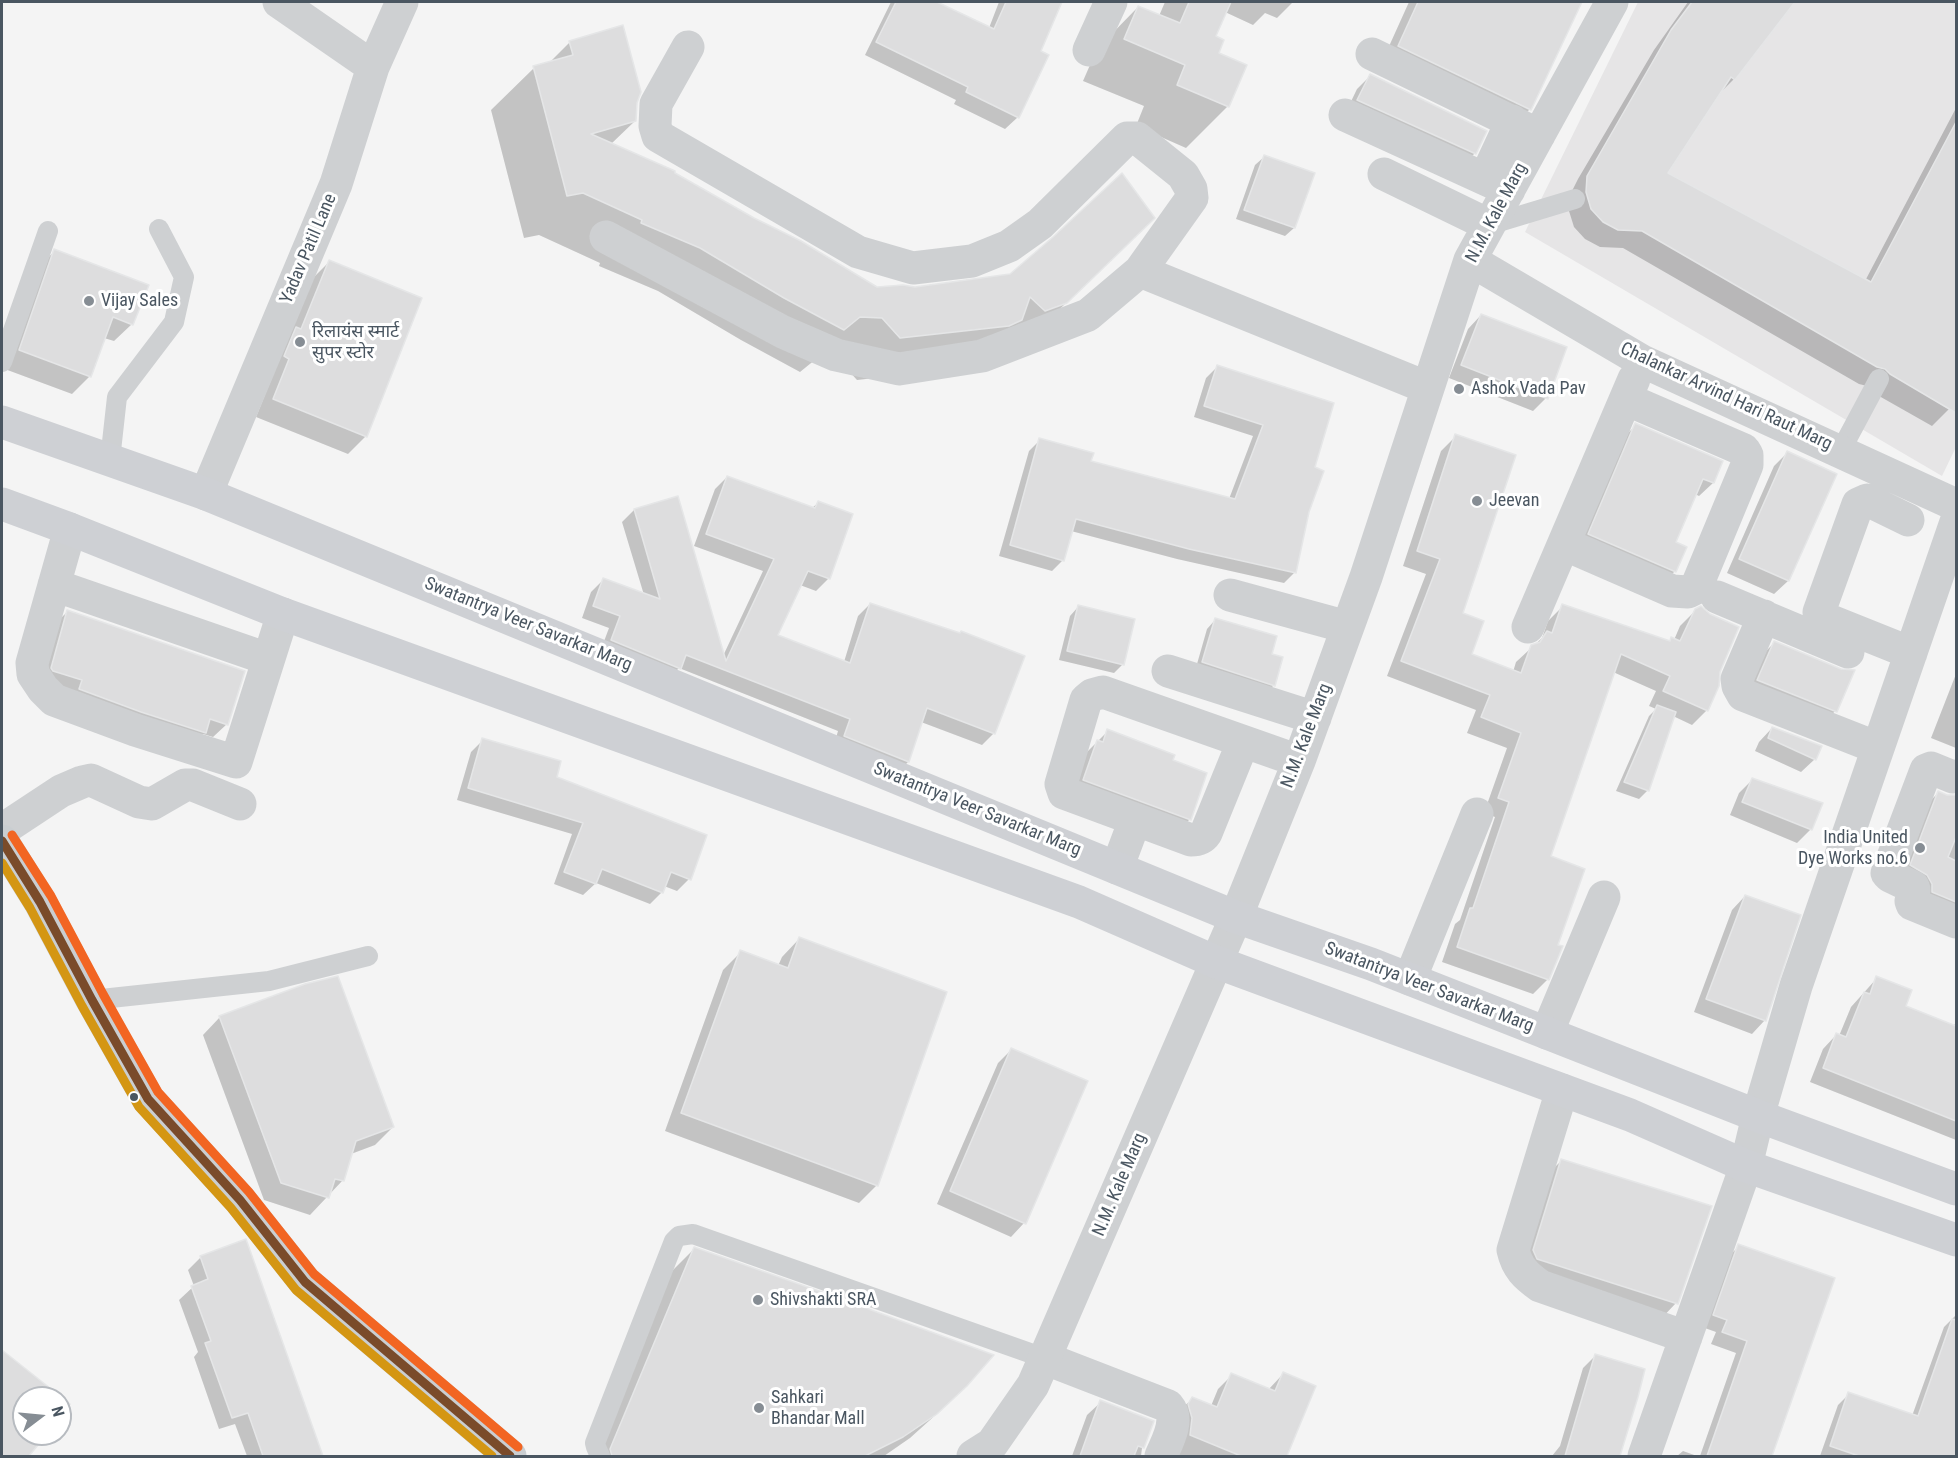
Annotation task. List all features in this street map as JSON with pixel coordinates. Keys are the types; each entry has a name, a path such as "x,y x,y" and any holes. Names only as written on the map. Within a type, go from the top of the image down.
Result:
{"main road":[{"name":"Swatantrya Veer Savarkar Marg","path":"2,422 206,494 1236,917 1331,950 1758,1116 1956,1189"},
{"path":"2,504 283,614 1079,902 1216,962 1630,1115 1746,1167 1956,1240"},
{"path":"2,841 40,902 148,1099 240,1200 305,1282 510,1456"}],"street":[{"name":"Yadav Patil Lane","path":"206,494 336,184 373,67 402,2"},
{"path":"1089,50 1111,2"},
{"name":"N.M. Kale Marg","path":"973,1456 992,1444 1033,1385 1236,917 1299,761 1366,577 1470,260 1489,225 1497,184 1525,128 1612,2"},
{"path":"283,3 373,67"},
{"path":"606,237 783,332 836,355 898,369 982,356 1088,315 1140,271 1192,198 1191,189 1183,175 1137,138 1127,138 1040,224 1009,246 972,261 913,268 858,252 658,136 656,104 688,47"},
{"path":"1372,54 1525,128"},
{"path":"1345,115 1497,184"},
{"path":"1384,174 1489,225"},
{"name":"Chalankar Arvind Hari Raut Marg","path":"1470,260 1642,361 1956,505"},
{"path":"1140,271 1428,388"},
{"path":"1528,627 1642,361"},
{"path":"1564,544 1672,591 1688,592 1695,588 1700,578 1747,465 1747,455 1744,450 1626,399"},
{"path":"1907,664 1826,619 1819,612 1858,504 1867,500 1908,520"},
{"path":"1644,1456 1746,1167 1758,1116 1796,986 1956,522"},
{"path":"70,529 32,663 33,674 43,689 54,700 135,730 236,762"},
{"path":"54,585 268,659"},
{"path":"1230,594 1280,614 1347,627"},
{"path":"1717,597 1764,616 1907,664"},
{"path":"2,830 61,791 91,780 139,802 152,804 185,785 193,785 233,800 236,762 283,614"},
{"path":"1764,616 1737,679 1743,695 1878,748"},
{"path":"1168,671 1315,718"},
{"path":"1243,742 1203,837 1191,840 1064,793 1061,784 1086,700 1092,695 1103,692 1299,761"},
{"path":"1956,776 1953,777 1930,768 1926,770 1887,873 1913,887 1912,904 1956,922"},
{"path":"1859,804 1906,822"},
{"path":"1410,980 1477,814"},
{"path":"1117,868 1135,820"},
{"path":"1547,1033 1604,897"},
{"path":"1563,1090 1513,1250 1516,1262 1526,1276 1540,1286 1686,1337"},
{"path":"1044,1358 1168,1406 1172,1411 1174,1422 1161,1456"}],"lane":[{"path":"1489,225 1575,199"},
{"path":"110,460 117,397 174,322 184,278 159,229"},
{"path":"2,362 48,231"},
{"path":"1840,452 1879,379"},
{"path":"92,1000 269,981 368,956"},
{"path":"600,1456 596,1443 674,1240 679,1236 693,1234 1044,1358"}],"shaded area":[{"path":"1638,2 1956,2 1956,447 1942,476 1525,232"}],"building":[{"path":"896,2 937,2 994,29 1006,2 1062,2 1041,51 1049,55 1019,118 966,92 968,87 876,42"},
{"path":"1189,2 1231,2 1216,36 1224,40 1219,53 1247,65 1229,107 1177,85 1185,65 1124,39 1138,6 1180,23"},
{"path":"1418,2 1582,2 1531,110 1398,46"},
{"path":"1692,2 1795,2 1735,80 1731,77 1668,173 1871,282 1956,122 1956,413 1885,369 1877,367 1642,231 1618,230 1603,222 1591,209 1586,192 1587,176 1671,30"},
{"path":"623,25 641,92 637,103 636,121 591,134 675,171 754,218 801,241 877,287 903,285 915,287 1010,274 1122,173 1155,218 1067,303 1045,311 1030,297 1022,320 1009,326 900,338 882,318 860,317 844,330 784,298 700,248 641,223 642,220 583,193 567,196 533,66 573,55 569,41"},
{"path":"1370,74 1487,131 1476,154 1357,100"},
{"path":"1264,155 1315,173 1295,228 1244,210"},
{"name":"Vijay Sales","path":"54,249 149,285 133,325 113,317 91,377 19,350"},
{"path":"329,260 422,298 367,437 273,399 289,359 284,356 296,327 301,329"},
{"path":"1481,314 1567,347 1548,399 1461,365"},
{"path":"1217,365 1334,403 1315,467 1324,471 1309,512 1296,573 1189,549 1076,519 1064,561 1010,545 1039,438 1094,453 1091,461 1235,499 1263,425 1204,406"},
{"path":"1635,423 1723,461 1714,483 1703,479 1676,542 1687,547 1676,572 1588,534"},
{"path":"1455,434 1516,455 1463,613 1484,621 1472,654 1521,673 1531,645 1540,642 1547,631 1552,633 1562,604 1670,641 1671,637 1680,641 1695,609 1701,606 1710,614 1739,627 1720,672 1719,686 1708,711 1663,691 1670,676 1621,654 1551,856 1585,869 1558,945 1563,946 1549,980 1457,947 1470,908 1473,908 1509,802 1498,798 1521,733 1481,717 1490,695 1401,661 1440,559 1417,551"},
{"path":"1787,451 1837,474 1789,581 1739,559"},
{"path":"727,476 815,508 818,501 853,514 830,579 808,571 778,635 850,663 870,603 960,633 961,631 1025,656 995,734 927,708 909,762 844,736 850,719 686,655 681,669 611,640 620,616 593,606 603,578 660,599 634,509 678,496 726,661 774,559 706,534"},
{"path":"1078,605 1135,619 1124,665 1067,651"},
{"path":"67,610 245,671 228,725 210,719 206,733 79,689 82,680 53,671 51,668"},
{"path":"1215,618 1277,636 1272,654 1283,657 1275,686 1202,662"},
{"path":"1774,641 1841,669 1855,670 1837,712 1757,680"},
{"path":"1657,705 1676,712 1649,791 1624,782"},
{"path":"1772,727 1822,746 1816,760 1768,738"},
{"path":"1107,729 1175,755 1173,760 1207,773 1191,820 1083,780 1097,740 1103,742"},
{"path":"482,738 561,761 557,777 707,835 691,880 671,872 663,893 602,869 596,884 564,872 583,823 468,788"},
{"path":"1752,778 1823,803 1812,830 1742,802"},
{"path":"1938,791 1947,795 1956,795 1956,837 1948,857 1956,861 1956,902 1932,892 1932,884 1927,875 1910,865"},
{"path":"1745,895 1801,915 1766,1021 1706,999"},
{"path":"799,937 947,992 878,1186 681,1113 740,950 788,968"},
{"path":"338,976 394,1127 356,1141 344,1181 335,1179 329,1198 281,1183 219,1016 305,984"},
{"path":"1876,976 1912,990 1906,1006 1956,1026 1956,1121 1823,1068 1836,1033 1846,1037 1864,992 1870,994"},
{"path":"1011,1048 1088,1081 1026,1224 950,1191"},
{"path":"1561,1159 1712,1206 1678,1304 1537,1259 1533,1250"},
{"path":"246,1239 323,1456 263,1456 248,1413 232,1418 205,1343 211,1341 191,1286 208,1279 200,1256"},
{"path":"1738,1244 1835,1278 1772,1456 1707,1456 1747,1341 1722,1332 1727,1320 1713,1315"},
{"name":"Shivshakti SRA","path":"694,1247 994,1355 967,1386 937,1414 903,1437 865,1456 612,1456 610,1449"},
{"path":"1952,1319 1956,1320 1956,1456 1859,1456 1830,1446 1848,1392 1918,1416"},
{"path":"2,1350 47,1386 12,1386 12,1446 37,1446 29,1456 2,1456"},
{"path":"1595,1354 1645,1369 1638,1397 1620,1456 1565,1456"},
{"path":"1283,1372 1316,1386 1287,1456 1241,1456 1190,1435 1192,1418 1188,1404 1192,1397 1217,1407 1231,1373 1275,1391"},
{"path":"1100,1400 1154,1421 1144,1448 1138,1446 1134,1456 1080,1456"}],"transit line":[{"path":"12,835 51,896 158,1092 249,1192 314,1274 518,1447"},
{"path":"2,841 40,902 148,1099 240,1200 305,1282 510,1456"},
{"path":"2,863 30,908 139,1107 231,1208 296,1290 492,1456"}],"place":[{"name":"Vijay Sales","path":"89,301"},
{"name":"रिलायंस स्मार्ट सुपर स्टोर","path":"300,342"},
{"name":"Ashok Vada Pav","path":"1459,389"},
{"name":"Jeevan","path":"1477,501"},
{"name":"India United Dye Works no.6","path":"1920,848"},
{"name":"Shivshakti SRA","path":"758,1300"},
{"name":"Sahkari Bhandar Mall","path":"759,1408"}]}
